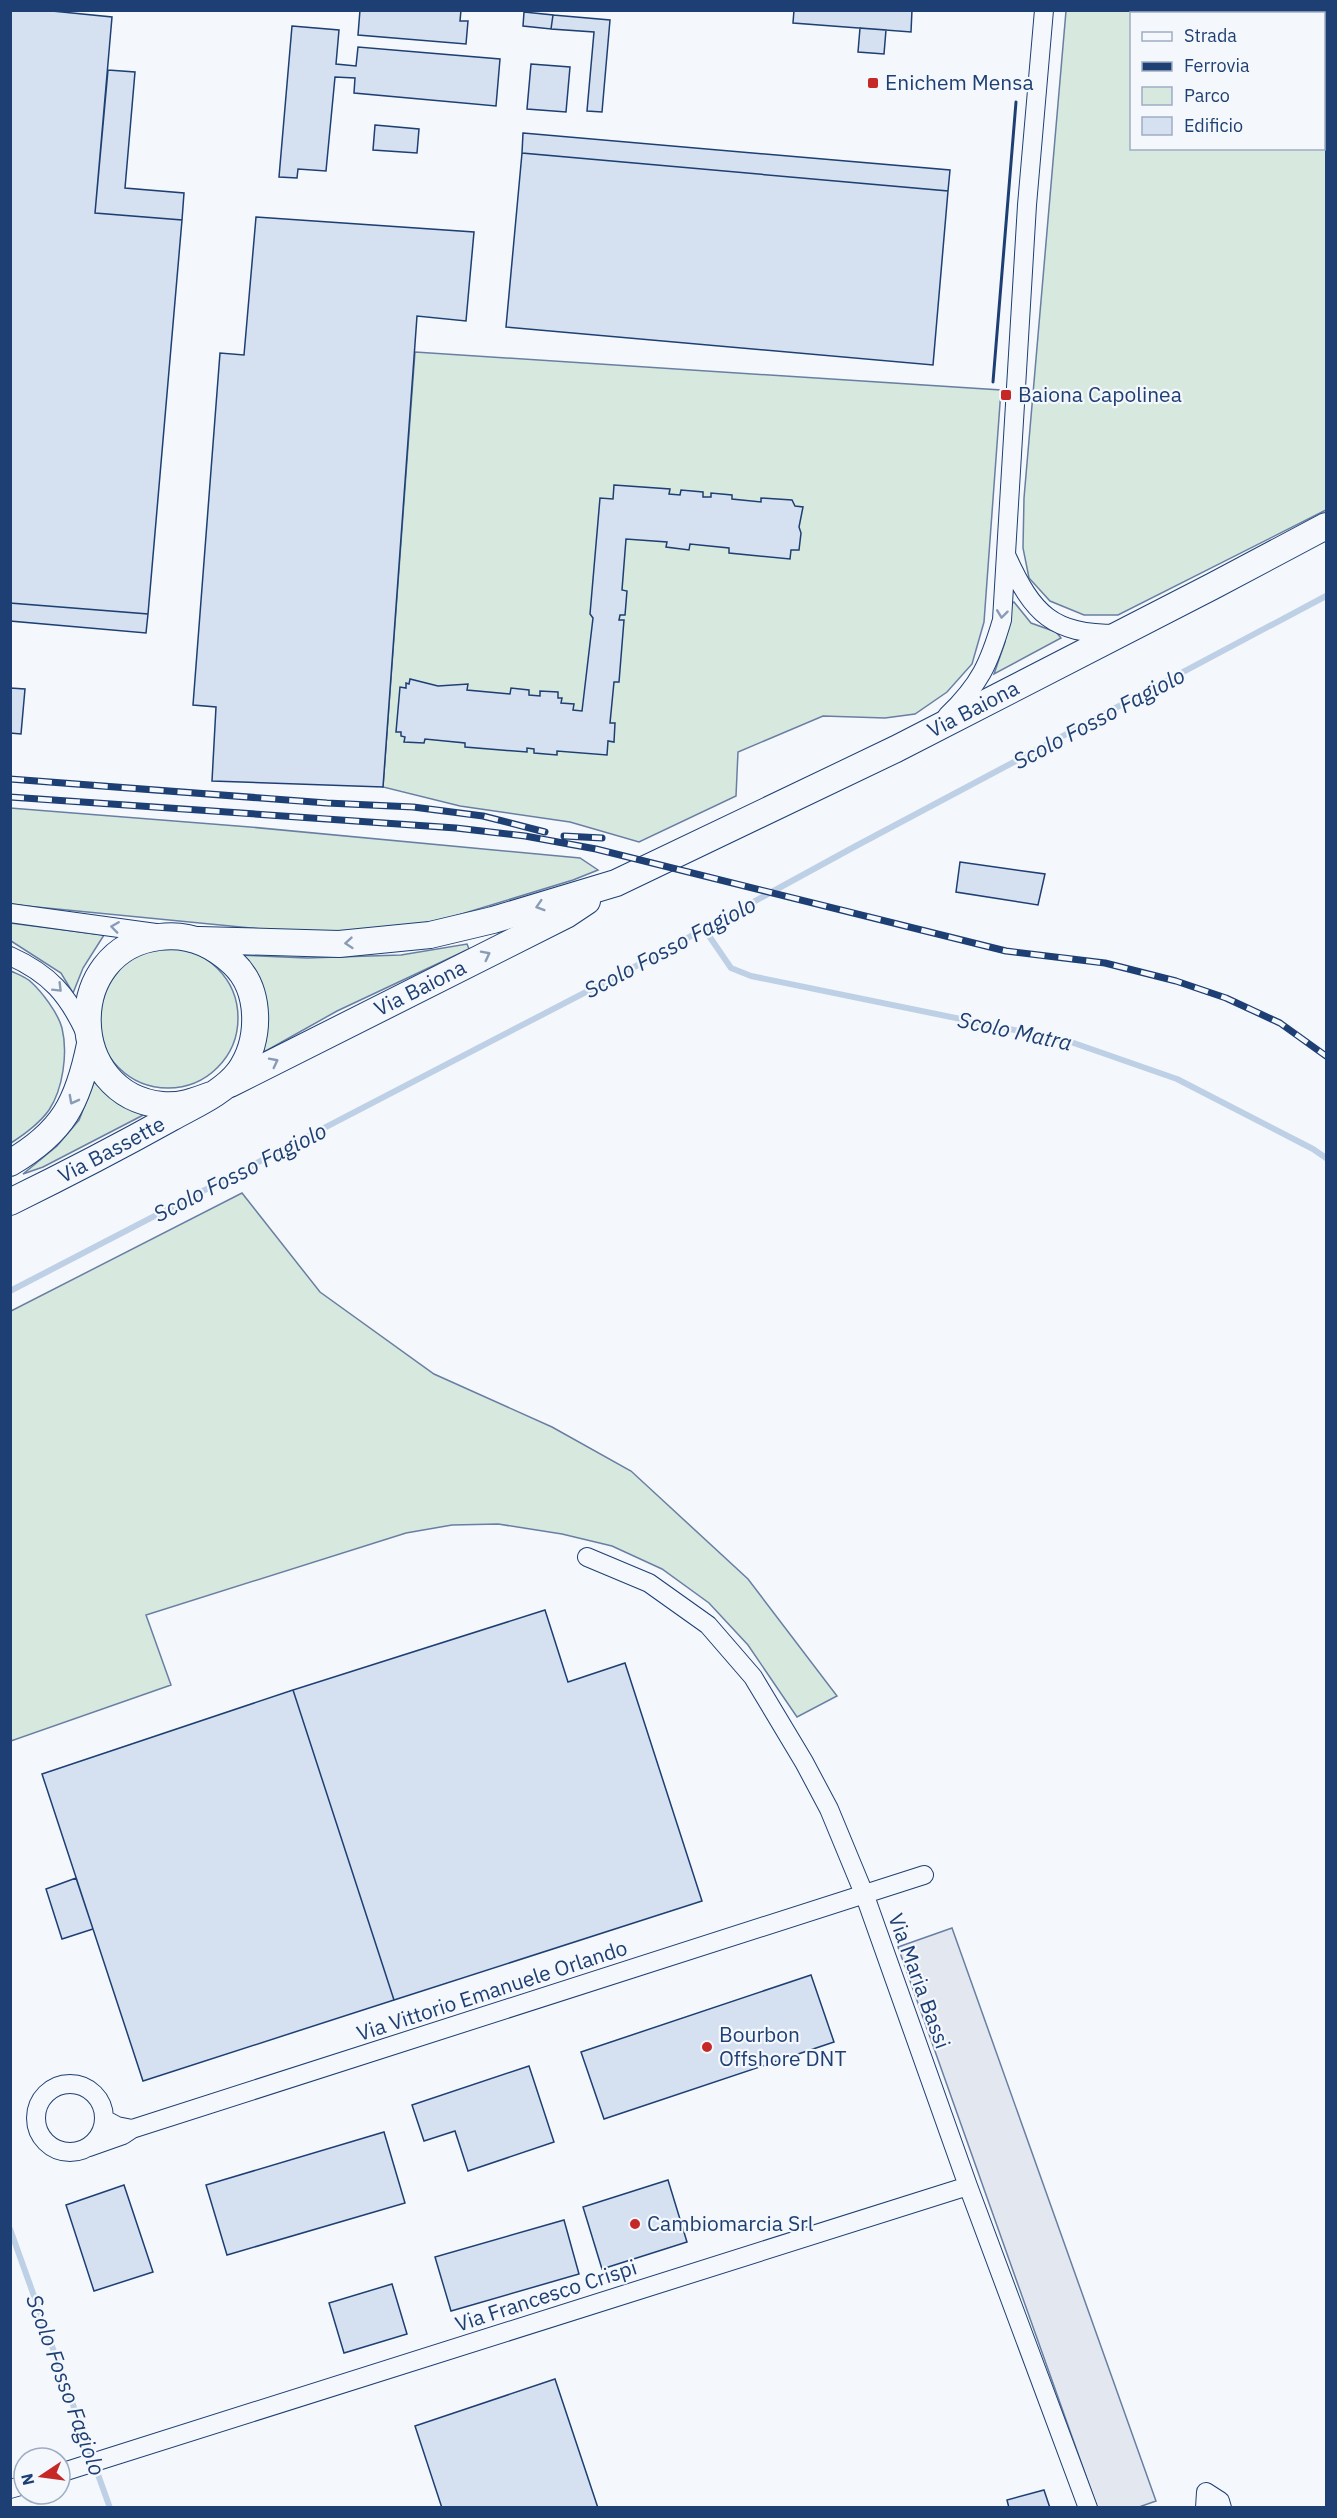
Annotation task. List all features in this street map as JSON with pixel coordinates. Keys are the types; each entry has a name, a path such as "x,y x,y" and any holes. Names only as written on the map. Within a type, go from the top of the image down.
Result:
{"main road":[{"name":"Via Baiona","path":"216,1092 566,915 616,883 933,730 1326,526"},
{"name":"Via Baiona","path":"199,940 339,944 429,935 493,920 616,883"},
{"path":"173,935 199,940 219,950 236,966 248,985 255,1007 255,1030 250,1053 238,1072 216,1092 187,1104 162,1105 138,1099 117,1086 100,1067 89,1040 87,1012 93,987 106,965 125,949 148,938 173,935"},
{"name":"Via Bassette","path":"10,1163 46,1139 63,1118 80,1087 89,1040"},
{"name":"Via Bassette","path":"10,1202 111,1151 216,1092"}],"street":[{"path":"933,730 967,697 991,659 1002,620 1027,205 1044,10"},
{"path":"1006,556 1022,590 1035,608 1057,624 1087,634 1120,634"},
{"path":"10,913 173,935"},
{"path":"10,956 32,966 60,988 74,1006 89,1040"},
{"name":"Via Maria Bassi","path":"587,1557 648,1583 708,1625 753,1677 829,1809 865,1896 968,2186 1088,2508"},
{"name":"Via Vittorio Emanuele Orlando","path":"104,2119 103,2108 98,2098 80,2085 59,2085 42,2099 37,2109 36,2120 44,2140 63,2151 74,2152 123,2135 132,2129 865,1896 924,1875"},
{"path":"85,2148 98,2136 104,2119 117,2126 132,2129"},
{"name":"Via Francesco Crispi","path":"72,2469 968,2186"},
{"path":"1205,2508 1206,2492 1220,2501 1222,2508"}],"green space":[{"path":"1066,11 1326,11 1326,510 1118,615 1084,615 1050,601 1029,578 1023,548 1024,498"},
{"path":"415,352 1001,390 984,622 972,664 947,692 915,714 885,718 823,716 738,752 736,796 639,842 570,822 460,806 383,787"},
{"path":"1014,602 1031,623 1056,632 1061,638 994,674 1005,642 1009,605"},
{"path":"10,808 250,827 580,858 598,870 573,880 442,920 381,932 303,933 26,906 11,904"},
{"path":"10,923 104,935 83,968 73,993 61,973 11,941"},
{"path":"467,944 469,949 337,1011 255,1057 238,955 307,958 401,955"},
{"path":"168,948 195,953 218,968 233,991 238,1018 233,1045 218,1068 195,1083 168,1088 141,1083 118,1068 103,1045 98,1018 103,991 118,968 141,953"},
{"path":"11,971 29,980 40,991 57,1016 64,1038 64,1059 58,1092 49,1110 27,1132 11,1143"},
{"path":"94,1082 120,1101 151,1111 43,1167 23,1174 57,1146 79,1120"},
{"path":"242,1193 320,1292 434,1374 552,1427 631,1471 748,1579 837,1696 797,1717 748,1645 709,1603 662,1569 612,1546 562,1534 498,1524 452,1525 406,1533 146,1615 171,1685 11,1741 11,1311"}],"shaded area":[{"path":"952,1928 1156,2501 1139,2507 1097,2507 898,1947"}],"building":[{"path":"10,10 42,10 112,17 95,213 182,220 148,614 10,603"},
{"path":"360,10 461,10 460,21 468,21 466,44 358,35"},
{"path":"794,10 912,10 911,32 793,23"},
{"path":"524,12 553,15 551,29 523,26"},
{"path":"553,15 610,20 602,112 587,111 594,32 551,29"},
{"path":"292,26 339,30 336,64 356,66 358,47 500,59 496,106 354,93 355,78 335,77 326,171 298,169 297,178 279,177"},
{"path":"860,28 886,30 884,54 858,52"},
{"path":"531,64 570,67 566,112 527,109"},
{"path":"108,70 135,72 125,188 184,193 182,220 95,213"},
{"path":"375,125 419,129 417,153 373,150"},
{"path":"523,133 950,170 948,191 522,153"},
{"path":"522,153 948,191 933,365 506,327"},
{"path":"256,217 474,232 466,321 417,316 383,787 212,781 216,707 193,705 220,353 244,355"},
{"path":"614,485 670,489 669,494 680,495 681,490 703,492 703,497 711,497 711,493 732,495 732,499 761,502 761,498 792,500 795,506 803,507 799,527 801,533 799,550 791,550 790,559 729,553 729,548 690,544 689,550 666,547 667,542 626,539 622,590 627,591 625,615 620,615 619,620 624,620 619,682 614,682 610,723 615,723 614,742 608,741 607,755 557,751 557,755 534,753 534,749 527,748 527,752 465,747 465,743 425,739 424,743 404,742 405,737 401,736 401,732 396,732 400,687 406,688 406,683 409,684 410,679 438,686 468,684 467,690 510,694 511,688 529,690 529,695 540,696 540,691 558,692 558,698 562,698 561,703 574,704 573,710 582,711 593,618 590,614 600,498 613,499"},
{"path":"10,603 148,614 146,633 10,621"},
{"path":"10,688 25,689 21,734 10,733"},
{"path":"960,862 1045,874 1038,905 956,892"},
{"path":"545,1610 568,1682 625,1663 702,1901 394,2000 293,1690"},
{"path":"293,1690 394,2000 143,2081 42,1774"},
{"path":"76,1878 93,1929 62,1939 46,1889"},
{"name":"Bourbon Offshore DNT","path":"811,1975 834,2042 604,2119 581,2052"},
{"path":"529,2066 554,2142 468,2171 455,2131 424,2141 412,2105"},
{"path":"384,2132 405,2203 227,2255 206,2185"},
{"name":"Cambiomarcia Srl","path":"668,2180 687,2242 602,2269 583,2207"},
{"path":"124,2185 153,2272 94,2291 66,2205"},
{"path":"564,2220 579,2274 451,2311 435,2257"},
{"path":"392,2284 407,2334 344,2353 329,2303"},
{"path":"555,2379 598,2508 442,2508 415,2426"},
{"path":"1044,2490 1050,2508 1009,2508 1007,2500"}],"waterway":[{"name":"Scolo Fosso Fagiolo","path":"10,1291 638,965 854,847 1326,596"},
{"name":"Scolo Matra","path":"705,930 731,968 751,976 1068,1041 1177,1079 1313,1149 1326,1158"},
{"name":"Scolo Fosso Fagiolo","path":"10,2229 110,2508"}],"railway":[{"path":"10,779 327,803 413,807 483,816 545,832"},
{"path":"10,797 456,828 525,836 596,849 1006,951 1105,963 1176,981 1226,998 1280,1023 1326,1056"},
{"path":"564,836 602,838"}],"wall":[{"path":"993,382 1016,102"}],"place":[{"name":"Enichem Mensa","path":"873,83"},
{"name":"Baiona Capolinea","path":"1006,395"},
{"name":"Bourbon Offshore DNT","path":"707,2047"},
{"name":"Cambiomarcia Srl","path":"635,2224"}]}
